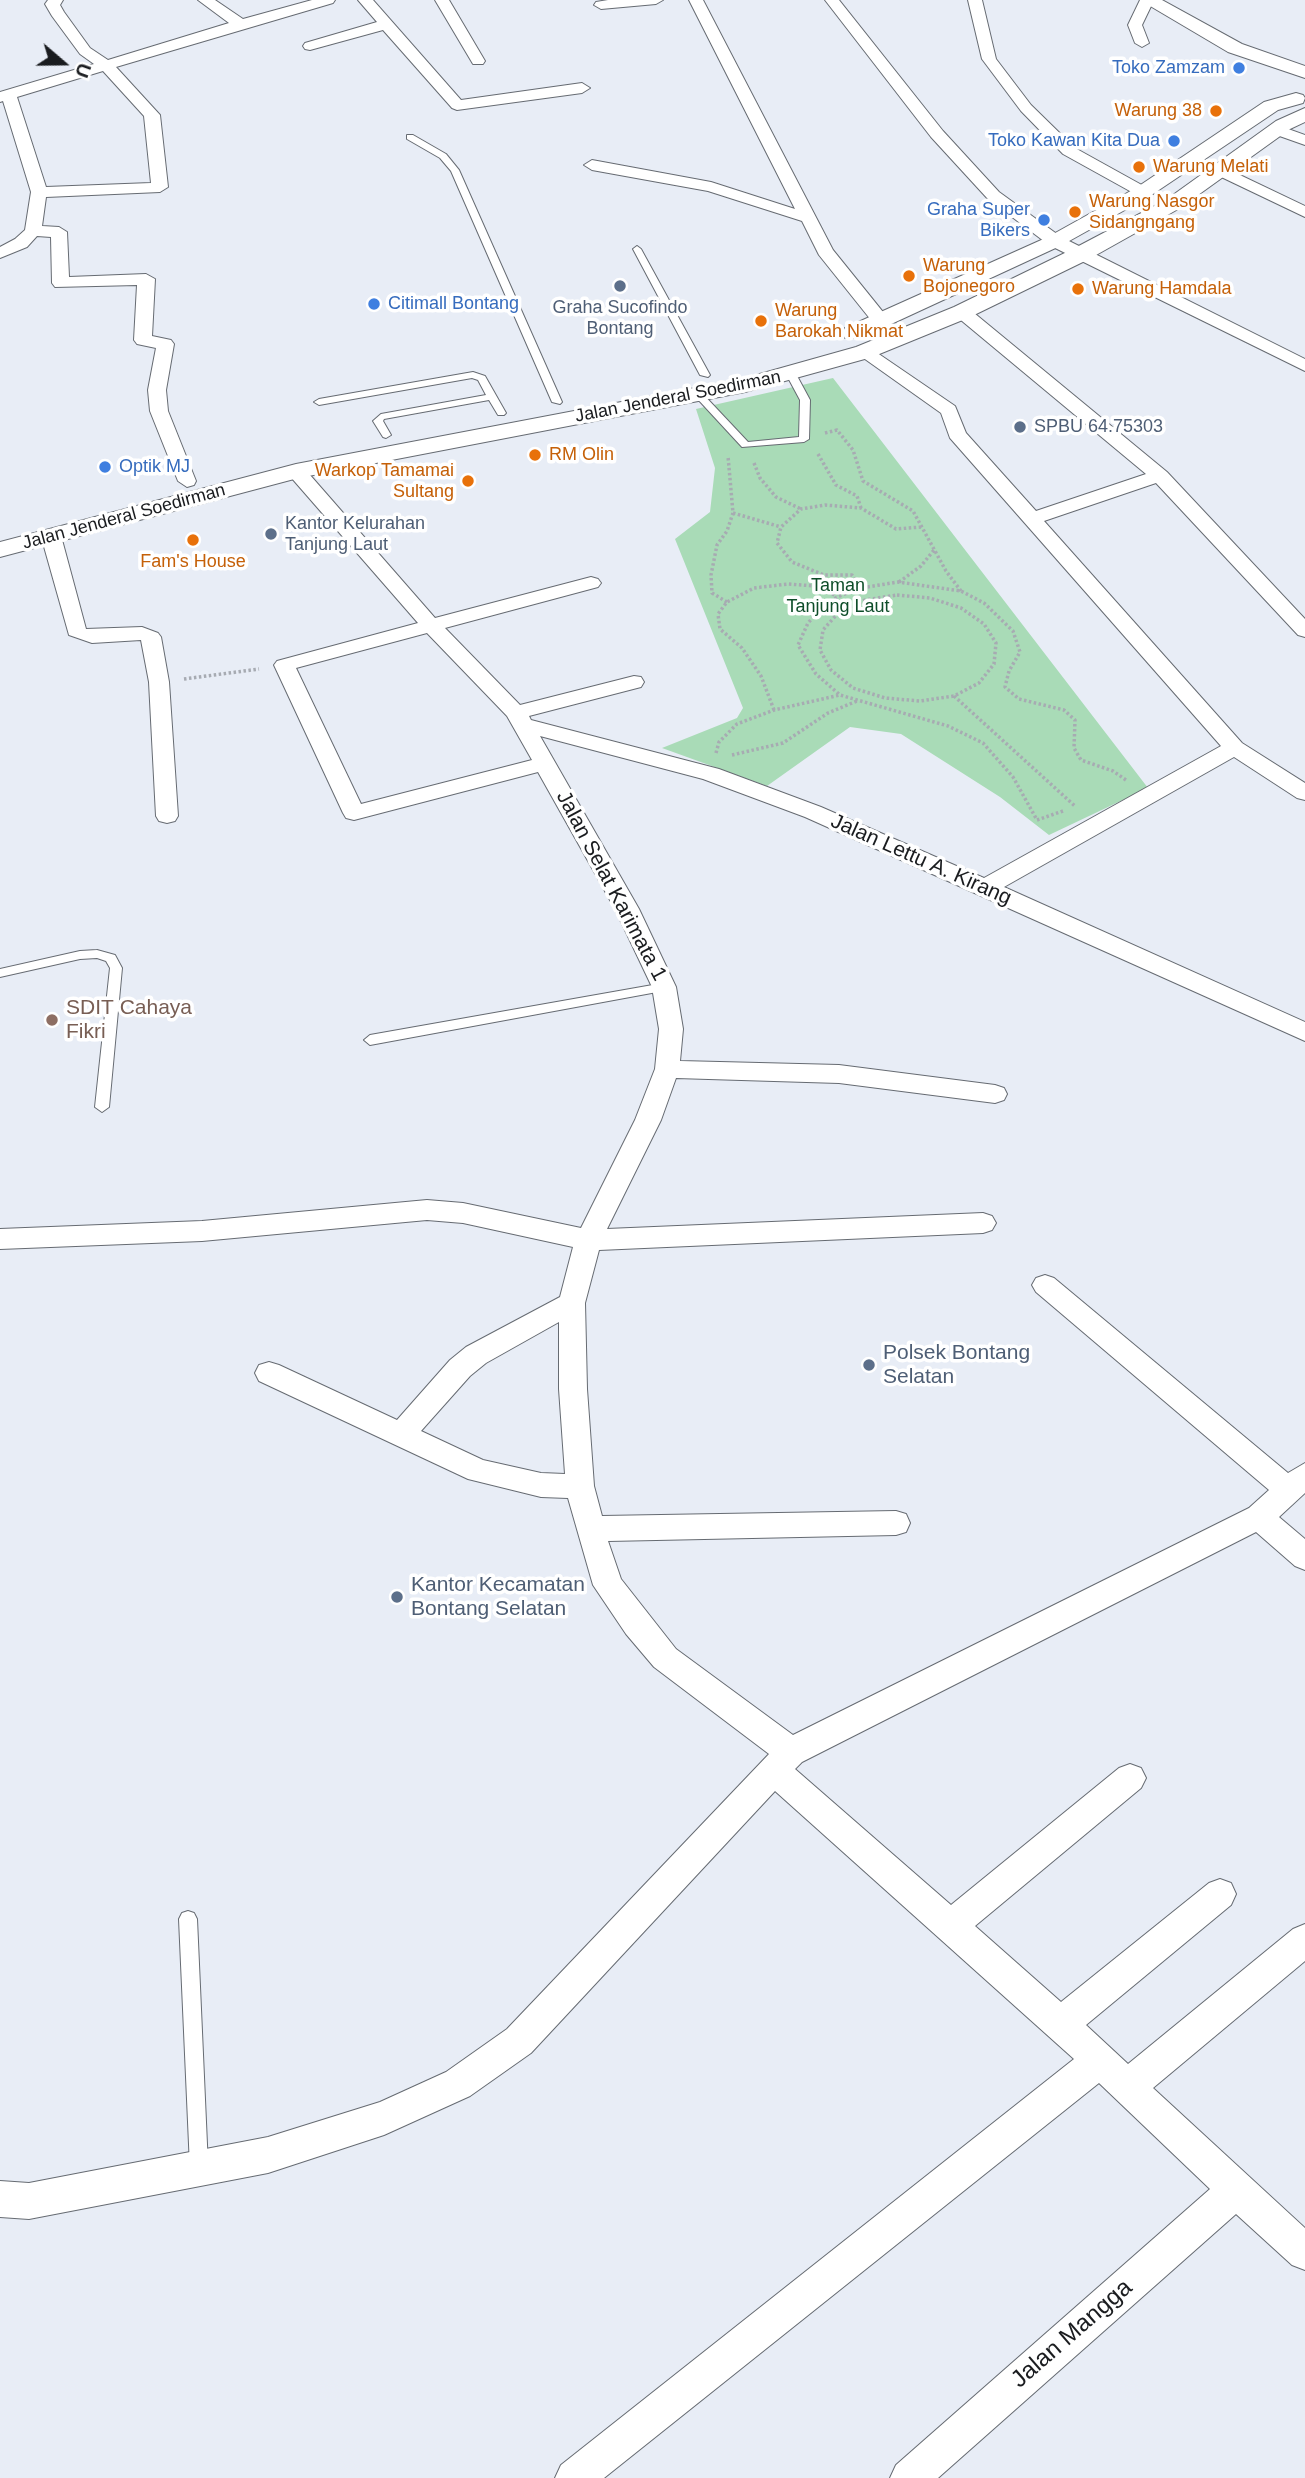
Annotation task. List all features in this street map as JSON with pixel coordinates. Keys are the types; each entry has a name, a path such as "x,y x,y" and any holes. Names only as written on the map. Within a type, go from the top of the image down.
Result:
{"street":[{"path":"39,192 160,187 152,115 107,66 85,51 52,5 56,0"},
{"path":"205,0 241,24"},
{"path":"0,253 21,243 33,231 39,192 5,96 328,0"},
{"path":"365,0 457,105 582,88"},
{"path":"442,0 478,61"},
{"path":"601,5 656,0"},
{"path":"696,0 831,261 881,321"},
{"path":"832,0 959,160 993,195 1055,241 1305,366"},
{"path":"975,0 989,59 1026,108 1069,151 1143,192"},
{"path":"1142,43 1135,25 1155,1 1235,48 1305,72"},
{"path":"310,46 387,24"},
{"name":"Jalan Jenderal Soedirman","path":"0,550 296,471 701,384 792,354 881,321 1055,241 1143,192 1271,106 1305,97"},
{"name":"Jalan Jenderal Soedirman","path":"0,530 286,455 386,435 496,405 556,402 791,374 864,352 962,312 1081,254 1173,204 1277,130 1305,114"},
{"path":"1277,130 1305,140"},
{"path":"592,165 711,187 808,218"},
{"path":"1221,171 1305,212"},
{"path":"33,231 59,232 61,283 145,279 143,340 164,344 157,390 159,411 187,481"},
{"path":"962,312 1160,476 1305,631"},
{"path":"864,352 949,410 957,434 1234,748 1305,793"},
{"name":"Jalan Selat Karimata 1","path":"296,471 431,626 520,719 627,909 664,987 671,1029 667,1069 648,1120 588,1240 572,1303 573,1389 580,1486 608,1585 665,1658 783,1762 950,1926 1061,2024 1305,2252"},
{"path":"1032,519 1160,476"},
{"path":"51,536 79,634 92,637 150,634 159,682 167,816"},
{"path":"546,763 354,813 284,665 590,583"},
{"path":"520,719 635,682"},
{"name":"Jalan Lettu A. Kirang","path":"520,719 710,774 860,832 1305,1032"},
{"path":"984,888 1234,748"},
{"path":"667,1069 839,1074 995,1094"},
{"path":"0,1239 202,1231 427,1210 463,1213 588,1240 983,1223"},
{"path":"0,2199 29,2201 268,2155 384,2118 458,2084 519,2041 783,1762 1259,1517 1298,1483 1045,1285"},
{"path":"400,1436 460,1368 476,1355 572,1303"},
{"path":"269,1373 478,1471 541,1485 580,1486"},
{"path":"1259,1517 1305,1558"},
{"path":"590,1529 896,1523"},
{"path":"950,1926 1130,1778"},
{"path":"1061,2024 1220,1894"},
{"path":"1128,2087 1305,1940"},
{"path":"574,2478 1099,2061"},
{"name":"Jalan Mangga","path":"909,2478 1236,2190"}],"lane":[{"path":"410,137 443,156 455,170 556,402"},
{"path":"637,249 701,384 746,445 804,439 806,400 791,374"},
{"path":"319,402 474,375 482,378 496,405"},
{"path":"0,973 80,956 97,954 111,958 116,968 102,1107"},
{"path":"370,1040 664,987"},
{"path":"188,1919 199,2168"}],"path":[{"path":"804,439 837,430 853,450 863,481 914,511 934,550 961,591"},
{"path":"804,439 815,448 836,485 857,495 861,508"},
{"path":"727,602 712,593 711,575 717,545 727,531 733,513 727,447 746,445 760,478 776,497 801,509"},
{"path":"860,588 852,575 824,575 792,562 777,542 781,527 801,509 825,505 861,508 896,529 921,527"},
{"path":"733,513 781,527"},
{"path":"898,582 921,566 934,550"},
{"path":"1086,803 1037,820 1013,777 982,743 948,726 840,695 816,674 798,645 815,616 837,597 860,588 898,582 961,591 984,603 1013,631 1020,652 1009,671 1004,687 1019,699 1064,710 1074,720 1074,748 1081,760 1113,771 1126,779 1119,789"},
{"path":"774,709 761,676 742,648 720,629 718,614 727,602 754,588 788,584 815,586 837,597"},
{"path":"897,595 930,597 961,608 984,624 996,643 995,664 979,683 954,696 920,701 885,698 853,688 831,670 820,650 824,630 839,612 856,604 897,595"},
{"path":"159,682 284,665"},
{"path":"840,695 774,709 737,724 719,742 714,759 783,743 828,713 859,701"},
{"path":"954,696 1074,808"}],"green space":[{"name":"Taman Tanjung Laut","path":"833,378 1148,788 1049,835 1000,797 901,734 850,727 767,786 662,748 737,718 743,708 675,539 710,512 715,468 696,409"}],"place":[{"name":"Toko Zamzam","path":"1239,68"},
{"name":"Warung 38","path":"1216,111"},
{"name":"Toko Kawan Kita Dua","path":"1174,141"},
{"name":"Warung Melati","path":"1139,167"},
{"name":"Warung Nasgor Sidangngang","path":"1075,212"},
{"name":"Graha Super Bikers","path":"1044,220"},
{"name":"Warung Bojonegoro","path":"909,276"},
{"name":"Graha Sucofindo Bontang","path":"620,286"},
{"name":"Warung Hamdala","path":"1078,289"},
{"name":"Citimall Bontang","path":"374,304"},
{"name":"Warung Barokah Nikmat","path":"761,321"},
{"name":"SPBU 64.75303","path":"1020,427"},
{"name":"RM Olin","path":"535,455"},
{"name":"Optik MJ","path":"105,467"},
{"name":"Warkop Tamamai Sultang","path":"468,481"},
{"name":"Kantor Kelurahan Tanjung Laut","path":"271,534"},
{"name":"Fam's House","path":"193,540"},
{"name":"SDIT Cahaya Fikri","path":"52,1020"},
{"name":"Polsek Bontang Selatan","path":"869,1365"},
{"name":"Kantor Kecamatan Bontang Selatan","path":"397,1597"}]}
